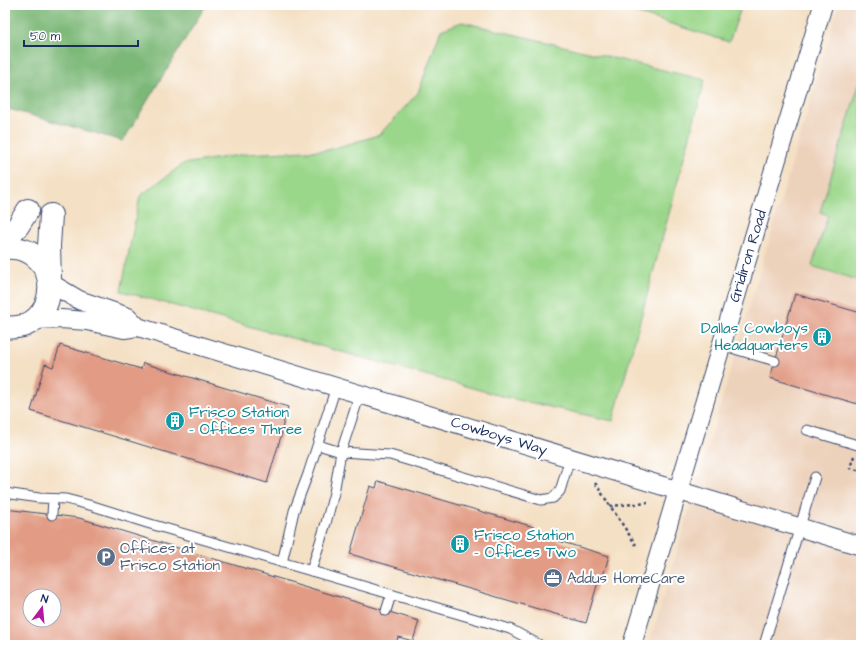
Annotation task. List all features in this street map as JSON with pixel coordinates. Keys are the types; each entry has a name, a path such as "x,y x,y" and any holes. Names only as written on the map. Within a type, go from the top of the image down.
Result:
{"street":[{"name":"Gridiron Road","path":"632,645 823,5"},
{"path":"5,239 18,226 28,210"},
{"path":"5,346 42,312 47,303 50,293 49,246 51,216"},
{"path":"5,248 17,248 24,250 36,257 45,267 50,281"},
{"name":"Cowboys Way","path":"50,281 79,300 128,317 138,327"},
{"name":"Cowboys Way","path":"33,320 61,319 87,321 124,329 138,327 861,546"},
{"path":"5,327 21,326 33,320"}],"lane":[{"path":"722,345 776,361"},
{"path":"282,563 294,511 318,445 336,387"},
{"path":"311,571 334,493 341,452 360,394"},
{"path":"808,430 859,446"},
{"path":"318,445 341,452 390,455 541,500 553,498 560,491 570,458"},
{"path":"764,645 815,477"},
{"path":"5,493 53,499 66,499 93,506 282,563 510,629 540,645"},
{"path":"52,515 53,499"},
{"path":"386,611 391,595"}],"path":[{"path":"859,446 850,468 861,471"},
{"path":"594,482 636,545"},
{"path":"610,506 648,503"}],"shaded area":[{"path":"839,5 861,5 861,645 649,645"}],"green space":[{"path":"5,5 206,5 123,141 5,108"},
{"path":"611,5 742,5 729,42"},
{"path":"462,22 705,80 613,421 505,397 121,291 140,196 183,164 246,154 328,150 379,135 418,93 441,30"},
{"path":"861,78 861,281 812,266 828,215 820,212"}],"building":[{"name":"Dallas Cowboys Headquarters","path":"795,294 861,313 861,405 770,378"},
{"name":"Frisco Station - Offices Three","path":"60,345 141,369 143,363 288,407 267,483 31,411 45,364 53,367"},
{"name":"Frisco Station - Offices Two","path":"378,481 534,527 532,533 609,556 603,576 600,575 586,623 350,554 370,486 376,488"},
{"name":"Offices at Frisco Station","path":"5,509 79,518 419,621 413,641 398,637 396,645 5,645"}],"place":[{"name":"Dallas Cowboys Headquarters","path":"822,337"},
{"name":"Frisco Station - Offices Three","path":"175,421"},
{"name":"Frisco Station - Offices Two","path":"460,544"},
{"name":"Offices at Frisco Station","path":"106,557"},
{"name":"Addus HomeCare","path":"553,578"}]}
